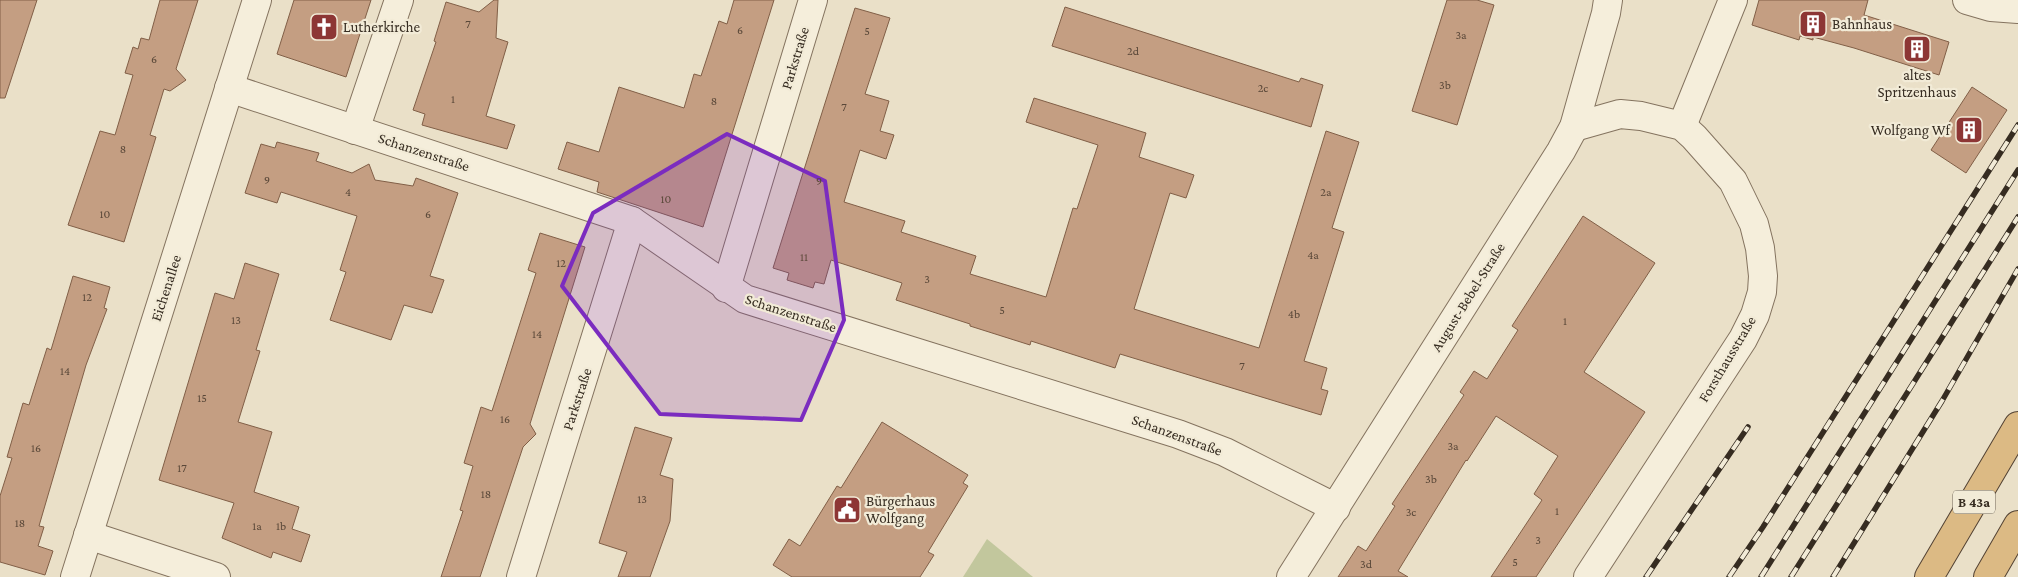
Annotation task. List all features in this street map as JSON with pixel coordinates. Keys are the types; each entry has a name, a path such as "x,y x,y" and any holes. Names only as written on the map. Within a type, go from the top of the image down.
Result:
{"highway":[{"name":"B 43a","path":"1930,577 2018,426"},
{"path":"1988,577 2018,526"}],"street":[{"name":"Eichenallee","path":"76,577 257,0"},
{"path":"355,130 399,0"},
{"name":"Parkstraße","path":"726,288 813,0"},
{"name":"August-Bebel-Straße","path":"1291,577 1561,151 1574,127 1608,0"},
{"path":"1574,127 1620,114 1641,116 1682,126 1733,0"},
{"path":"1967,0 1991,7 2018,9"},
{"name":"Schanzenstraße","path":"229,88 632,221 744,300 1178,434 1225,452 1336,508"},
{"name":"Forsthausstraße","path":"1588,577 1743,339 1755,315 1762,292 1760,248 1754,224 1746,206 1733,181 1682,126"},
{"name":"Parkstraße","path":"521,577 632,221"},
{"path":"88,535 216,577"}],"highlighted area":[{"path":"727,134 825,181 844,320 801,420 660,414 562,286 593,213"}],"green space":[{"path":"987,539 1033,577 963,577"}],"building":[{"path":"0,0 37,0 5,98 0,98"},
{"path":"160,0 198,0 176,69 186,80 170,91 164,89 150,135 156,137 124,242 68,225 100,131 115,135 133,75 125,73 133,47 138,49 141,38 149,40"},
{"name":"Lutherkirche","path":"294,0 371,0 346,77 277,54"},
{"path":"494,0 498,0 496,38 508,42 486,116 515,125 507,149 422,125 425,114 413,110 436,42 434,41 446,2 479,12"},
{"path":"734,0 774,0 703,227 597,192 599,182 558,169 567,142 599,152 619,87 684,108 694,74 701,76 719,21 727,24"},
{"path":"1447,0 1477,0 1494,5 1457,125 1412,111"},
{"name":"Bahnhaus","path":"1759,0 1868,0 1864,15 1949,42 1939,75 1813,37 1813,40 1800,36 1799,40 1752,25"},
{"path":"1065,7 1299,82 1301,78 1323,85 1311,127 1052,46"},
{"path":"855,8 890,18 865,94 889,101 880,131 894,135 886,159 860,150 844,202 905,221 901,232 976,256 970,274 1046,297 1073,208 1077,209 1098,145 1026,122 1034,98 1146,133 1139,157 1194,175 1186,198 1170,193 1134,309 1259,348 1326,131 1359,142 1332,228 1344,232 1304,361 1327,368 1321,389 1328,391 1321,415 1120,354 1115,368 1031,341 1030,345 896,300 902,283 831,260 824,284 815,282 813,288 787,280 789,273 773,268"},
{"name":"Wolfgang Wf","path":"1972,87 2007,110 1966,173 1931,150"},
{"path":"277,142 319,153 316,161 352,173 369,164 375,180 413,186 416,178 458,193 430,276 444,280 432,313 404,305 391,340 330,320 346,272 340,270 357,216 281,192 277,203 245,193 261,144 275,148"},
{"path":"1583,216 1655,263 1584,372 1645,412 1536,577 1491,577 1542,500 1534,494 1558,456 1496,416 1466,460 1398,571 1408,577 1338,577 1358,546 1366,551 1395,506 1392,504 1464,395 1460,392 1474,371 1487,379 1518,330 1512,326"},
{"path":"540,233 585,247 530,424 536,434 523,447 480,577 441,577 463,511 460,510 473,466 464,463 481,407 492,411 536,273 528,270"},
{"path":"245,263 279,274 256,350 260,351 238,422 272,432 254,492 299,507 292,529 310,535 301,562 273,552 271,558 222,538 234,503 159,480 215,293 234,299"},
{"path":"73,276 110,287 104,308 107,309 86,365 39,526 44,527 38,546 53,551 45,575 0,562 0,496 12,458 7,457 23,403 29,405 47,348 51,350"},
{"path":"882,422 968,475 963,483 968,486 928,552 934,555 920,577 792,577 773,565 789,539 800,546 837,486 841,488"},
{"path":"635,427 672,438 660,475 673,479 670,521 650,577 618,577 627,552 599,543"}],"railway":[{"path":"1729,577 1763,527 2018,125"},
{"path":"1761,577 2018,170"},
{"path":"1791,577 2018,217"},
{"path":"1833,577 1942,401 2018,269"},
{"path":"1646,577 1748,427"}],"place":[{"name":"Bahnhaus","path":"1813,24"},
{"name":"Lutherkirche","path":"324,27"},
{"name":"altes Spritzenhaus","path":"1917,49"},
{"name":"Wolfgang Wf","path":"1969,130"},
{"name":"Bürgerhaus Wolfgang","path":"847,510"}]}
